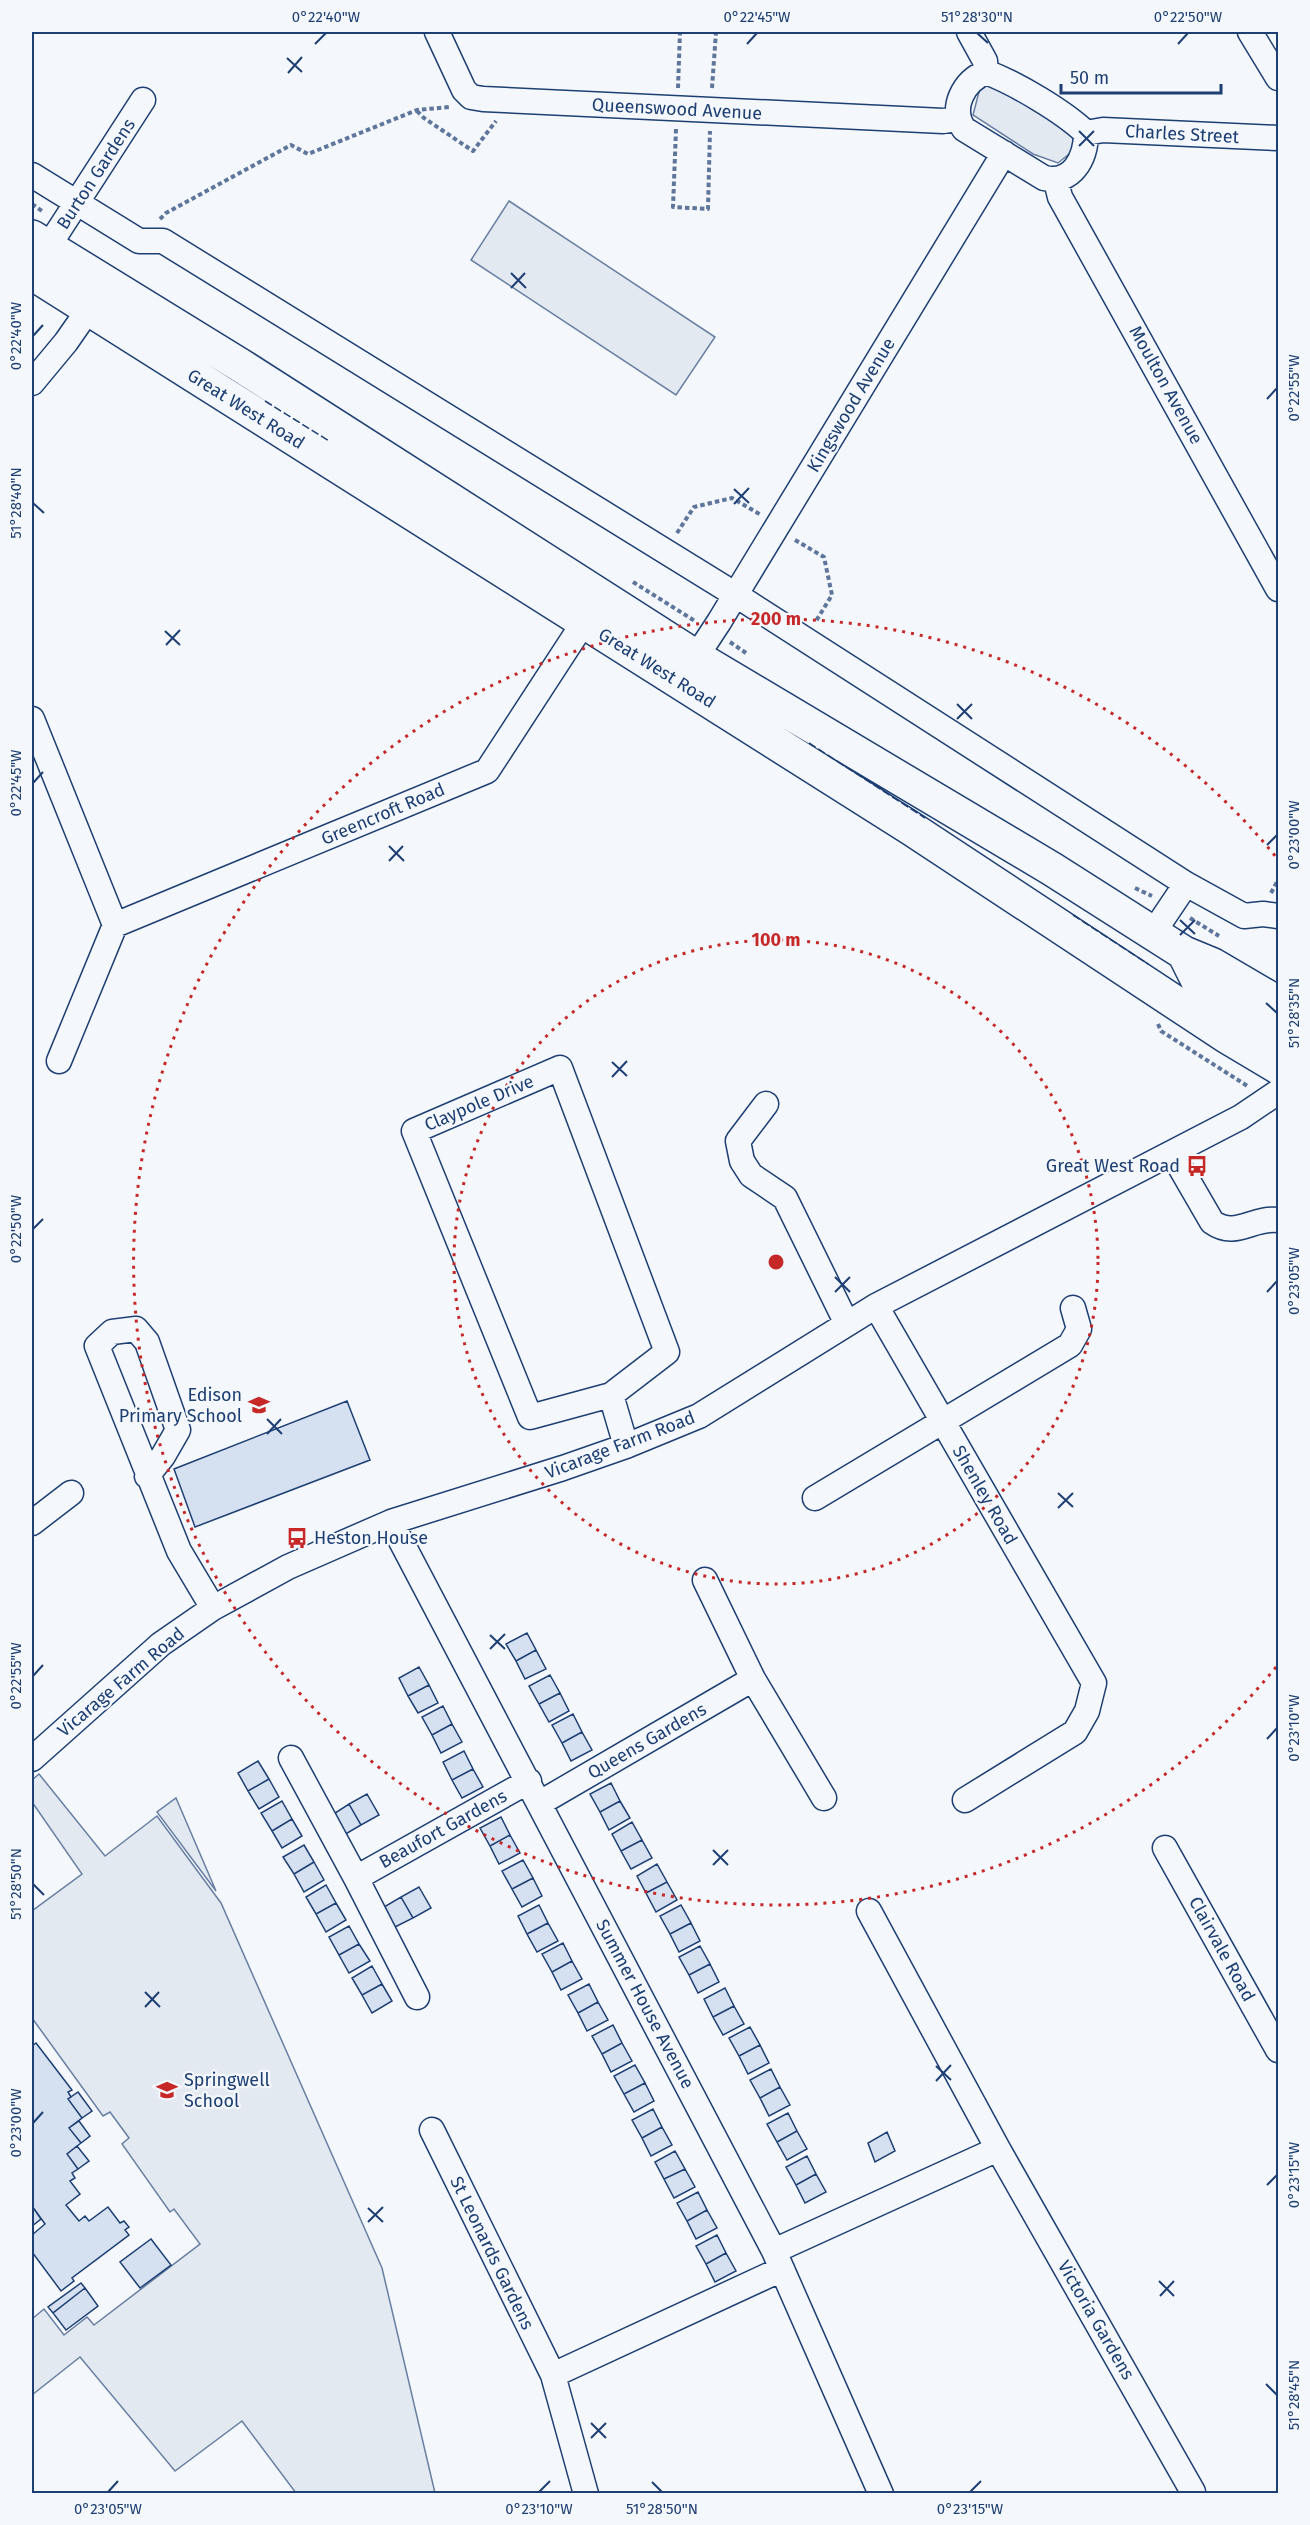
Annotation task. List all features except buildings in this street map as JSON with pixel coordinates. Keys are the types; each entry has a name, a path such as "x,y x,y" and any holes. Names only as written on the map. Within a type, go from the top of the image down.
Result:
{"highway":[{"name":"Great West Road","path":"37,252 89,309 912,829 1226,1036 1278,1067"},
{"name":"Great West Road","path":"37,252 240,365 696,657 1052,869 1184,953 1214,964 1278,1003"},
{"path":"1184,953 1200,985 1278,1036"}],"street":[{"path":"437,32 456,76 471,97"},
{"path":"969,32 985,61 986,72"},
{"path":"1250,32 1278,78"},
{"path":"986,72 1002,78 1075,123 1086,133 1086,148 1070,175 1056,181 1044,178 964,129 957,119 957,105 973,77 986,72"},
{"name":"Queenswood Avenue","path":"471,97 677,110 943,121 957,119"},
{"name":"Burton Gardens","path":"37,252 76,204 143,100"},
{"name":"Charles Street","path":"1086,133 1103,130 1278,138"},
{"name":"Kingswood Avenue","path":"696,657 736,595 1004,153"},
{"path":"32,175 139,241 163,241 736,595 1186,884 1244,916 1273,912"},
{"name":"Moulton Avenue","path":"1056,181 1060,197 1278,589"},
{"path":"32,383 66,342 89,309"},
{"name":"Greencroft Road","path":"115,925 487,771 584,622"},
{"path":"32,719 115,925 59,1062"},
{"path":"1153,933 1186,884"},
{"name":"Claypole Drive","path":"560,1068 667,1352 611,1395 530,1417 414,1131 560,1068"},
{"name":"Vicarage Farm Road","path":"32,1759 161,1644 213,1608 288,1567 391,1522 626,1446 699,1416 876,1306 1241,1117 1278,1092"},
{"path":"766,1104 738,1141 742,1161 751,1175 785,1198 847,1324"},
{"path":"1172,1153 1212,1222 1220,1228 1230,1231 1266,1219 1278,1220"},
{"name":"Shenley Road","path":"876,1306 1094,1683 1087,1711 1074,1732 965,1800"},
{"path":"815,1498 1070,1345 1079,1329 1073,1308"},
{"path":"147,1476 164,1456 178,1430 147,1342 136,1329 112,1332 97,1346 147,1476 179,1551 213,1608"},
{"path":"611,1395 626,1446"},
{"path":"32,1523 70,1493"},
{"name":"Summer House Avenue","path":"391,1522 529,1780 778,2260 881,2493"},
{"path":"705,1580 753,1679 824,1798"},
{"name":"Queens Gardens","path":"540,1803 753,1679"},
{"path":"291,1758 417,1997"},
{"name":"Beaufort Gardens","path":"356,1878 529,1780"},
{"name":"Clairvale Road","path":"1165,1848 1278,2050"},
{"name":"Victoria Gardens","path":"869,1911 998,2149 1193,2492"},
{"name":"St Leonards Gardens","path":"432,2130 553,2375 585,2493"},
{"path":"553,2375 998,2149"}],"path":[{"path":"680,32 673,207 708,209 710,111 716,32"},
{"path":"139,241 166,213 291,145 308,154 417,110 452,107 471,97"},
{"path":"417,110 424,118 473,151 510,101"},
{"path":"665,551 694,507 732,498 824,557 832,596 805,639"},
{"path":"1161,1031 1246,1085"}],"shaded area":[{"path":"981,84 1004,88 1072,132 1074,150 1058,163 1033,154 973,115"},
{"path":"509,201 715,337 676,395 471,260"},
{"name":"Springwell School","path":"39,1774 105,1856 157,1816 221,1903 382,2268 435,2493 296,2493 242,2421 175,2471 80,2357 32,2395 32,2319 44,2309 64,2335 87,2317 94,2325 200,2244 174,2209 170,2212 122,2144 129,2138 110,2112 103,2116 32,2018 32,1911 82,1874 32,1802 32,1780"},
{"path":"176,1798 216,1891 157,1812"}],"fence":[{"path":"265,401 329,441"},
{"path":"809,743 925,818"},
{"path":"1073,915 1148,964"}],"place":[{"name":"Great West Road","path":"1197,1166"},
{"name":"Edison Primary School","path":"259,1405"},
{"name":"Heston House","path":"297,1538"},
{"name":"Springwell School","path":"167,2090"}]}
